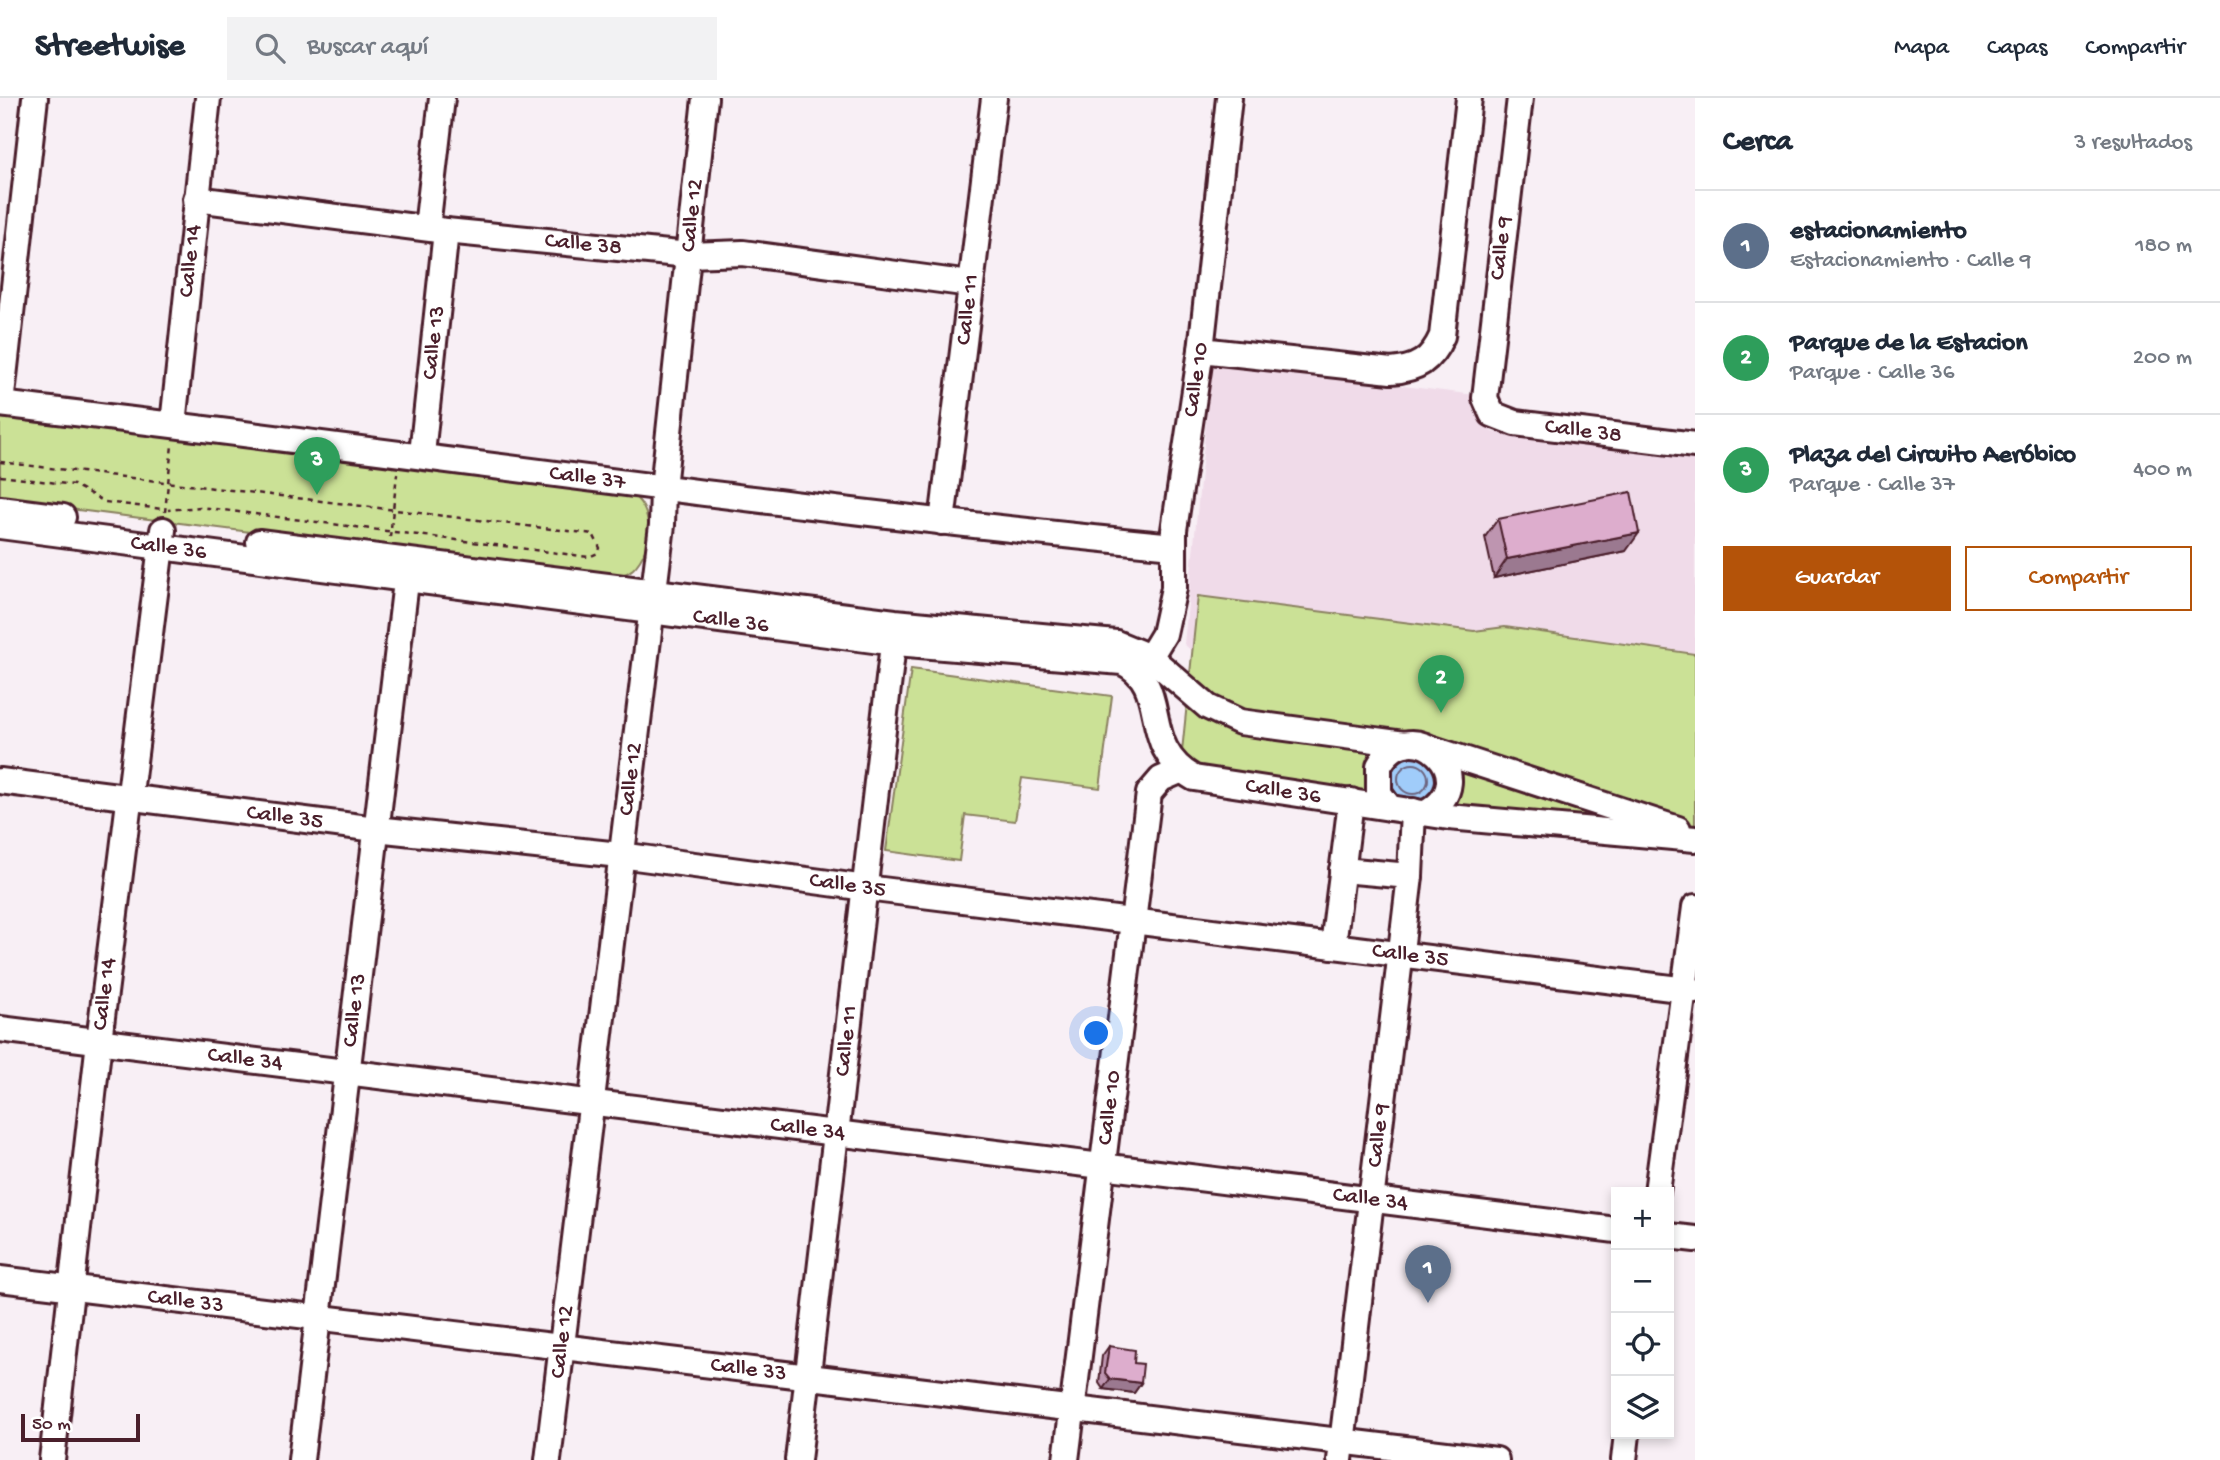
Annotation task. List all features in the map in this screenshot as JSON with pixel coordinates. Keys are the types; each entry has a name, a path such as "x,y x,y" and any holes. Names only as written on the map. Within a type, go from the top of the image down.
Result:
{"street":[{"path":"0,404 35,98"},
{"name":"Calle 14","path":"173,424 208,98"},
{"name":"Calle 13","path":"411,453 437,230 442,98"},
{"name":"Calle 12","path":"548,1460 652,603 705,98"},
{"name":"Calle 11","path":"942,522 994,98"},
{"name":"Calle 10","path":"1150,657 1170,615 1176,572 1174,546 1201,350 1229,98"},
{"path":"1201,350 1391,371 1410,370 1435,352 1442,336 1469,98"},
{"name":"Calle 9","path":"1485,398 1520,98"},
{"name":"Calle 38","path":"196,199 437,230 690,255 743,253 970,284"},
{"name":"Calle 38","path":"1485,398 1492,414 1515,423 1695,445"},
{"name":"Calle 37","path":"0,404 411,453 663,488 942,522 1174,546"},
{"name":"Calle 36","path":"0,509 163,529 652,603 1122,662 1136,669 1146,679 1158,738 1171,761 1180,771 1194,778 1410,811 1613,834 1695,837"},
{"name":"Calle 36","path":"0,526 163,529"},
{"name":"Calle 14","path":"52,1460 99,1041 163,529"},
{"name":"Calle 13","path":"301,1460 376,829 401,566"},
{"name":"Calle 11","path":"799,1460 896,633"},
{"name":"Calle 36","path":"896,633 1115,643 1150,657 1222,716 1240,722 1405,744"},
{"path":"1414,743 1433,749 1446,764 1449,784 1441,802 1410,811 1379,793 1376,775 1383,758 1405,744 1414,743"},
{"name":"Calle 36","path":"1433,749 1695,837"},
{"name":"Calle 10","path":"1066,1460 1100,1166 1149,793 1161,779 1180,771"},
{"name":"Calle 35","path":"0,781 376,829 620,855 1133,922 1689,990"},
{"path":"1332,946 1351,801"},
{"name":"Calle 9","path":"1342,1451 1410,876 1410,811"},
{"path":"1342,870 1410,876"},
{"path":"1658,1187 1689,990 1695,907"},
{"name":"Calle 34","path":"0,1029 590,1100 1611,1229"},
{"path":"1674,1237 1695,1239"},
{"name":"Calle 33","path":"0,1279 1072,1409 1342,1451 1496,1460"},
{"path":"1624,1460 1626,1439"}],"path":[{"path":"163,529 173,424"},
{"path":"401,566 391,531 393,510 411,453"},
{"path":"0,463 593,534 600,548 598,553 589,557 200,507 178,511 163,529"},
{"path":"0,476 74,485 163,529"}],"shaded area":[{"path":"1212,362 1475,395 1492,432 1695,456 1695,793 1228,684 1184,644"}],"green space":[{"path":"0,418 628,492 643,507 649,528 648,540 640,561 630,572 601,577 0,500"},
{"path":"1198,596 1474,631 1505,627 1695,654 1695,839 1180,771"},
{"path":"911,669 1112,696 1100,788 1022,778 1015,821 965,815 959,861 886,851"}],"water":[{"path":"1413,757 1422,758 1429,763 1434,770 1434,788 1429,795 1422,800 1413,801 1404,800 1397,795 1392,788 1391,779 1392,770 1397,763 1404,758"}],"building":[{"path":"1631,492 1639,533 1507,559 1498,519"},
{"path":"1109,1346 1135,1350 1134,1363 1143,1364 1141,1383 1110,1379 1105,1373"}],"place":[{"name":"Plaza del Circuito Aeróbico","path":"317,495"},
{"name":"Parque de la Estacion","path":"1441,713"},
{"name":"estacionamiento","path":"1428,1303"}]}
